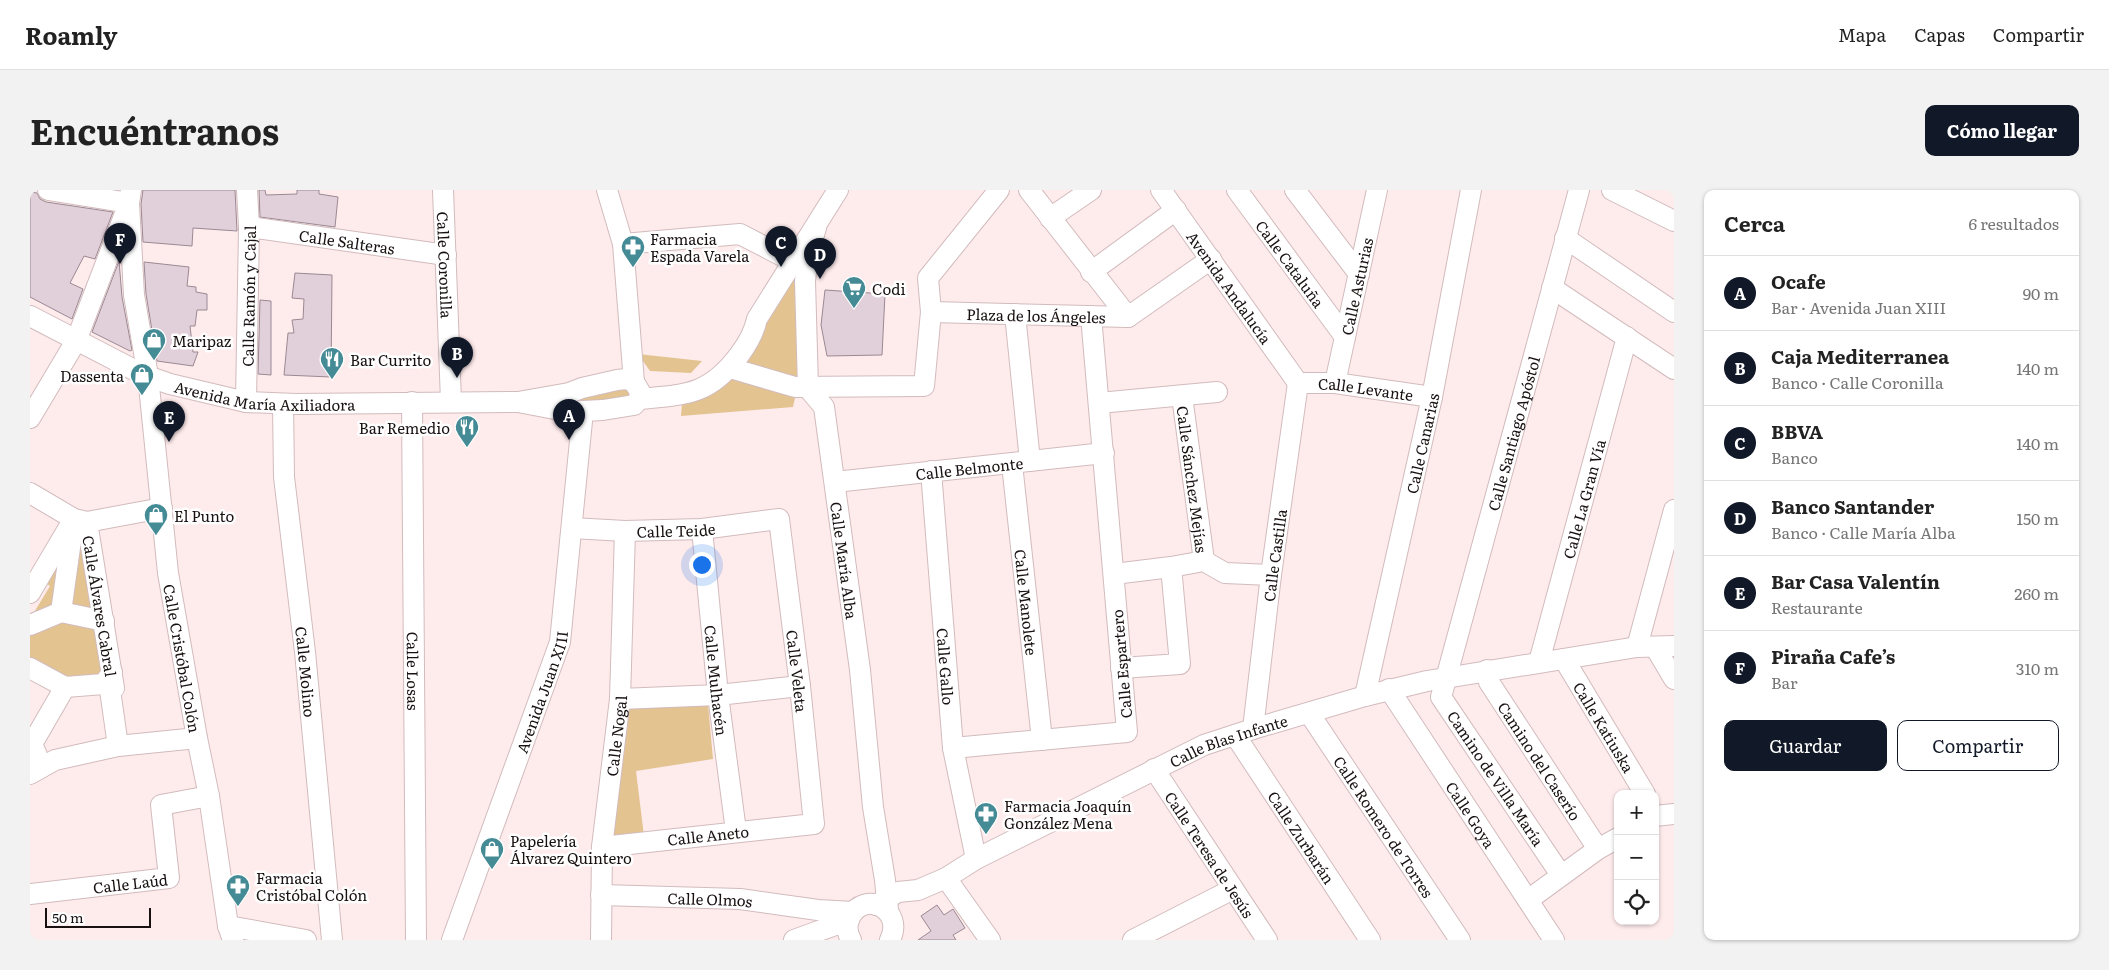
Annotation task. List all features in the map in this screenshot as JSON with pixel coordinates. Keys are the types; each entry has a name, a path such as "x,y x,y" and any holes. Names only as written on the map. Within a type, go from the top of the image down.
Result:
{"street":[{"path":"30,418 76,341 130,196 48,190"},
{"name":"Calle Ramón y Cajal","path":"246,402 249,227 247,190"},
{"name":"Calle Coronilla","path":"443,190 451,401"},
{"path":"607,190 623,244 637,389 634,405 603,410 570,406 582,388 626,379 637,389 679,395 710,385 730,368 755,330 757,319 816,228 838,190"},
{"path":"730,368 795,387 924,386 932,312 928,278 999,190"},
{"name":"Plaza de los Ángeles","path":"1029,190 1091,272 1128,317"},
{"path":"1050,218 1091,190"},
{"name":"Avenida Andalucía","path":"1161,190 1298,383"},
{"name":"Calle Cataluña","path":"1237,190 1345,337"},
{"path":"1295,190 1359,274"},
{"name":"Calle Asturias","path":"1335,383 1377,190"},
{"name":"Calle Canarias","path":"1365,696 1432,397 1471,190"},
{"name":"Calle Santiago Apóstol","path":"1446,678 1579,190"},
{"path":"1612,190 1674,221"},
{"name":"Calle Cristóbal Colón","path":"130,196 134,295 148,373 168,573 209,796 231,933"},
{"path":"1091,272 1176,210"},
{"name":"Calle Salteras","path":"249,227 446,254"},
{"path":"808,388 804,289 808,254 816,228"},
{"path":"623,244 740,234 794,262"},
{"path":"1565,238 1674,312"},
{"path":"1128,317 1211,259"},
{"path":"1552,288 1674,370"},
{"name":"Plaza de los Ángeles","path":"932,312 1128,317"},
{"name":"Calle Manolete","path":"1015,314 1021,463 1042,740"},
{"name":"Avenida María Axiliadora","path":"30,316 76,341 170,384 246,402 283,404 451,401 518,402 570,406"},
{"name":"Calle Espartero","path":"953,748 1127,732 1091,316"},
{"path":"637,389 686,381 707,373 733,347 748,324 757,319"},
{"name":"Calle La Gran Vía","path":"1539,662 1627,337"},
{"name":"Calle Levante","path":"1298,383 1335,383 1432,397"},
{"name":"Calle Castilla","path":"1244,732 1271,575 1298,383"},
{"path":"151,409 157,394 170,384"},
{"name":"Calle María Alba","path":"808,388 824,407 860,670 873,807 891,921"},
{"path":"1099,403 1217,392"},
{"name":"Calle Sánchez Mejías","path":"1182,396 1204,561"},
{"name":"Calle Losas","path":"412,402 416,940"},
{"name":"Calle Molino","path":"283,404 284,477 305,652 332,940"},
{"name":"Avenida Juan XIII","path":"452,940 560,642 580,432 570,406"},
{"path":"580,432 588,420 603,410"},
{"name":"Calle Belmonte","path":"835,482 1021,463 1104,452"},
{"name":"Calle Gallo","path":"931,471 953,748 976,859"},
{"path":"30,493 81,520 162,508"},
{"path":"1674,510 1668,533 1655,646 1674,679"},
{"name":"Calle Teide","path":"572,528 625,530 702,528 779,519"},
{"name":"Calle Veleta","path":"779,519 800,686 814,824"},
{"path":"30,593 81,520"},
{"path":"61,612 81,520"},
{"name":"Calle Álvares Cabral","path":"81,520 104,621 114,688 110,690 118,746"},
{"name":"Calle Mulhacén","path":"702,528 718,695 736,832"},
{"name":"Calle Nogal","path":"601,940 602,847 620,699 625,530"},
{"path":"1114,574 1204,561 1225,572 1271,575"},
{"path":"1121,668 1180,664 1171,567"},
{"path":"30,625 61,612 104,621"},
{"name":"Calle Blas Infante","path":"891,921 918,890 946,878 976,859 1204,745 1389,690 1487,670 1655,646"},
{"name":"Calle Katiuska","path":"1564,659 1643,790"},
{"path":"30,668 65,687 104,684 112,672"},
{"name":"Camino del Caserío","path":"1487,670 1489,682 1598,849"},
{"name":"Camino de Villa María","path":"1446,678 1441,697 1561,875"},
{"path":"620,699 718,695 800,686"},
{"path":"65,687 32,744 36,770 55,760 118,746 197,738"},
{"name":"Calle Goya","path":"1389,690 1554,940"},
{"name":"Calle Romero de Torres","path":"1309,713 1460,940"},
{"name":"Calle Zurbarán","path":"1244,732 1370,940"},
{"name":"Calle Teresa de Jesús","path":"1154,769 1266,940"},
{"name":"Calle Laúd","path":"30,894 169,878 161,805 209,796"},
{"name":"Calle Aneto","path":"602,847 814,824"},
{"path":"1528,900 1598,849 1614,840"},
{"path":"946,878 990,940"},
{"path":"1133,940 1233,889"},
{"name":"Calle Olmos","path":"601,895 740,899 818,910 850,927"},
{"path":"800,938 850,927 867,904 891,921"},
{"path":"800,938 818,910"},
{"path":"231,933 306,940"}],"shaded area":[{"path":"809,242 805,384 738,365"},
{"path":"638,354 702,361 691,373 650,371"},
{"path":"752,377 797,389 793,407 681,416 682,403 726,379"},
{"path":"630,387 631,395 579,404 579,395"},
{"path":"86,537 112,686 30,672 30,619 50,586 47,584 74,540"},
{"path":"707,693 713,759 636,771 644,836 608,845 624,699"}],"building":[{"path":"143,190 235,190 237,231 193,228 192,246 143,242 141,204"},
{"path":"259,190 265,190 266,195 297,194 297,190 319,190 319,194 338,197 335,227 260,217"},
{"path":"30,192 37,193 40,199 46,202 113,212 95,259 84,256 70,283 83,289 72,319 30,297"},
{"path":"119,261 122,297 132,350 130,351 92,332"},
{"path":"144,262 189,267 187,286 196,287 196,292 207,294 207,310 197,310 195,326 190,326 193,352 198,352 193,366 157,361 146,294"},
{"path":"295,273 332,275 331,377 284,375 288,333 294,333 292,320 303,319 304,299 292,298"},
{"name":"Codi","path":"825,290 885,294 882,355 827,356 821,325"},
{"path":"260,300 271,301 271,375 258,374"},
{"path":"937,905 944,915 953,909 965,928 953,935 956,940 918,940 931,931 921,916"}],"place":[{"name":"Piraña Cafe’s","path":"120,264"},
{"name":"BBVA","path":"781,267"},
{"name":"Farmacia Espada Varela","path":"633,268"},
{"name":"Banco Santander","path":"820,279"},
{"name":"Codi","path":"854,309"},
{"name":"Maripaz","path":"154,361"},
{"name":"Caja Mediterranea","path":"457,378"},
{"name":"Bar Currito","path":"332,380"},
{"name":"Dassenta","path":"142,396"},
{"name":"Ocafe","path":"569,440"},
{"name":"Bar Casa Valentín","path":"169,442"},
{"name":"Bar Remedio","path":"467,448"},
{"name":"El Punto","path":"156,536"},
{"name":"Farmacia Joaquín González Mena","path":"986,835"},
{"name":"Papelería Álvarez Quintero","path":"492,870"},
{"name":"Farmacia Cristóbal Colón","path":"238,907"}]}
